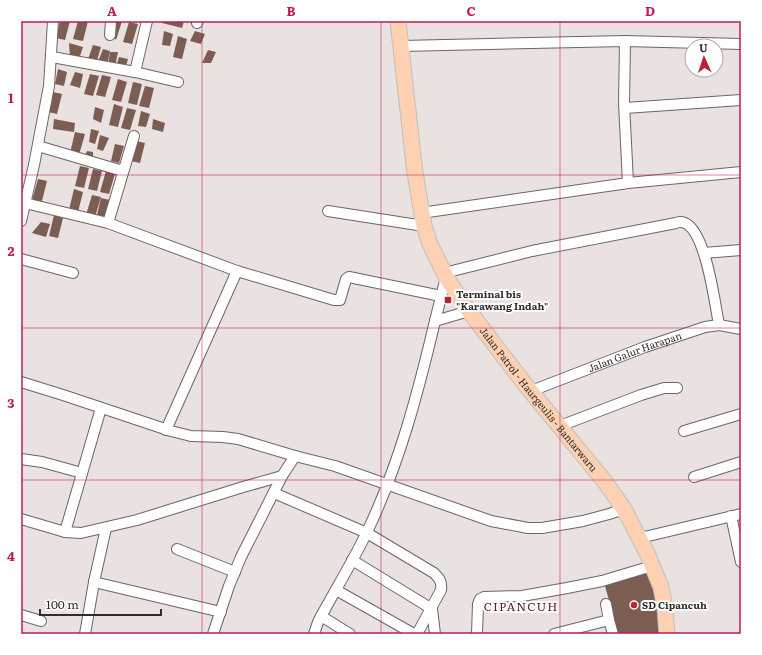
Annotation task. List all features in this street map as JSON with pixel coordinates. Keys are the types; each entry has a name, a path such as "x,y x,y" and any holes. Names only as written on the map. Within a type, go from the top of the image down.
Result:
{"main road":[{"name":"Jalan Patrol - Haurgeulis - Bantarwaru","path":"398,21 415,173 422,219 430,244 445,275 469,311 531,391 606,482 624,509 640,538 663,596 668,634"}],"street":[{"path":"21,221 38,146 49,86 54,21"},
{"path":"110,35 111,21"},
{"path":"135,72 147,21"},
{"path":"401,46 625,41 741,44"},
{"path":"625,41 624,108 628,184"},
{"path":"52,57 135,72 178,82"},
{"path":"624,108 741,100"},
{"path":"108,223 134,136"},
{"path":"38,146 123,171"},
{"path":"328,211 422,219 628,184 741,172"},
{"path":"25,203 108,223 237,271 334,300 340,300 346,278 349,276 441,296"},
{"path":"314,634 321,616 367,533 406,435 422,378 445,275 532,251 681,222 692,228 698,237 704,253 713,288 719,325"},
{"path":"704,253 741,250"},
{"path":"21,258 73,273"},
{"path":"166,430 237,271"},
{"path":"435,321 469,311"},
{"name":"Jalan Galur Harapan","path":"531,391 645,347 704,327 719,325 741,329"},
{"path":"21,382 166,430 191,436 238,439 343,469 472,516 491,521 528,528 553,526 583,521 624,509"},
{"path":"560,426 664,388 677,388"},
{"path":"65,532 101,408"},
{"path":"684,431 741,414"},
{"path":"214,634 235,572 282,476 295,456"},
{"path":"21,458 82,473"},
{"path":"694,477 741,462"},
{"path":"21,519 65,532 81,533 137,520 282,476"},
{"path":"274,493 367,533 434,573 440,579 442,584 441,590 419,633 336,590"},
{"path":"640,538 736,515 741,562"},
{"path":"85,634 94,582 106,528"},
{"path":"177,549 235,572"},
{"path":"352,560 432,609"},
{"path":"477,634 478,604 480,599 484,597 522,596 567,588 652,566"},
{"path":"94,582 221,612"},
{"path":"606,604 612,634"},
{"path":"432,609 435,634"},
{"path":"21,615 41,621"},
{"path":"321,616 350,634"},
{"path":"554,634 609,620"}],"building":[{"path":"60,21 70,21 65,40 56,38"},
{"path":"78,21 88,21 83,41 73,39"},
{"path":"113,21 122,21 116,40 111,33"},
{"path":"162,21 184,21 182,28 162,23"},
{"path":"129,22 138,24 132,44 123,42"},
{"path":"164,31 173,34 170,46 162,45"},
{"path":"195,31 205,34 201,44 190,41"},
{"path":"178,36 187,39 182,59 173,57"},
{"path":"69,43 83,47 79,59 70,57"},
{"path":"93,45 101,47 96,64 87,62"},
{"path":"103,49 110,51 107,66 97,64"},
{"path":"208,50 216,52 211,63 202,63"},
{"path":"110,52 118,52 115,67 108,66"},
{"path":"119,57 128,59 125,69 116,67"},
{"path":"58,69 67,72 64,86 55,84"},
{"path":"75,72 83,74 80,88 70,85"},
{"path":"90,74 99,76 93,96 84,94"},
{"path":"102,75 111,77 105,97 96,95"},
{"path":"118,79 127,82 121,102 112,100"},
{"path":"133,82 142,84 137,105 128,103"},
{"path":"145,86 154,88 149,108 139,106"},
{"path":"53,92 62,94 57,114 48,112"},
{"path":"114,104 123,107 118,127 109,125"},
{"path":"95,107 104,110 101,123 93,119"},
{"path":"127,108 136,110 130,130 121,128"},
{"path":"141,111 150,114 146,127 138,126"},
{"path":"54,119 75,123 74,132 53,129"},
{"path":"153,119 165,123 163,132 152,129"},
{"path":"91,129 99,131 95,144 89,142"},
{"path":"75,132 85,134 79,155 70,153"},
{"path":"100,135 109,138 103,151 97,149"},
{"path":"136,141 145,143 140,163 131,161"},
{"path":"115,144 124,146 119,163 111,161"},
{"path":"87,151 93,152 93,160 84,158"},
{"path":"80,166 89,168 84,188 75,186"},
{"path":"93,169 102,171 97,191 88,189"},
{"path":"106,171 115,174 109,194 100,192"},
{"path":"38,179 47,181 42,201 32,200"},
{"path":"74,189 83,192 78,212 69,210"},
{"path":"92,195 101,197 95,217 86,215"},
{"path":"101,198 110,200 105,220 96,219"},
{"path":"54,215 63,218 58,238 49,236"},
{"path":"41,222 50,224 46,237 32,233"},
{"name":"SD Cipancuh","path":"648,570 659,612 661,634 618,634 604,582"}],"place":[{"name":"Terminal bis \"Karawang Indah\"","path":"448,300"},
{"name":"SD Cipancuh","path":"634,605"}],"district":[{"name":"CIPANCUH","path":"521,607"}]}
